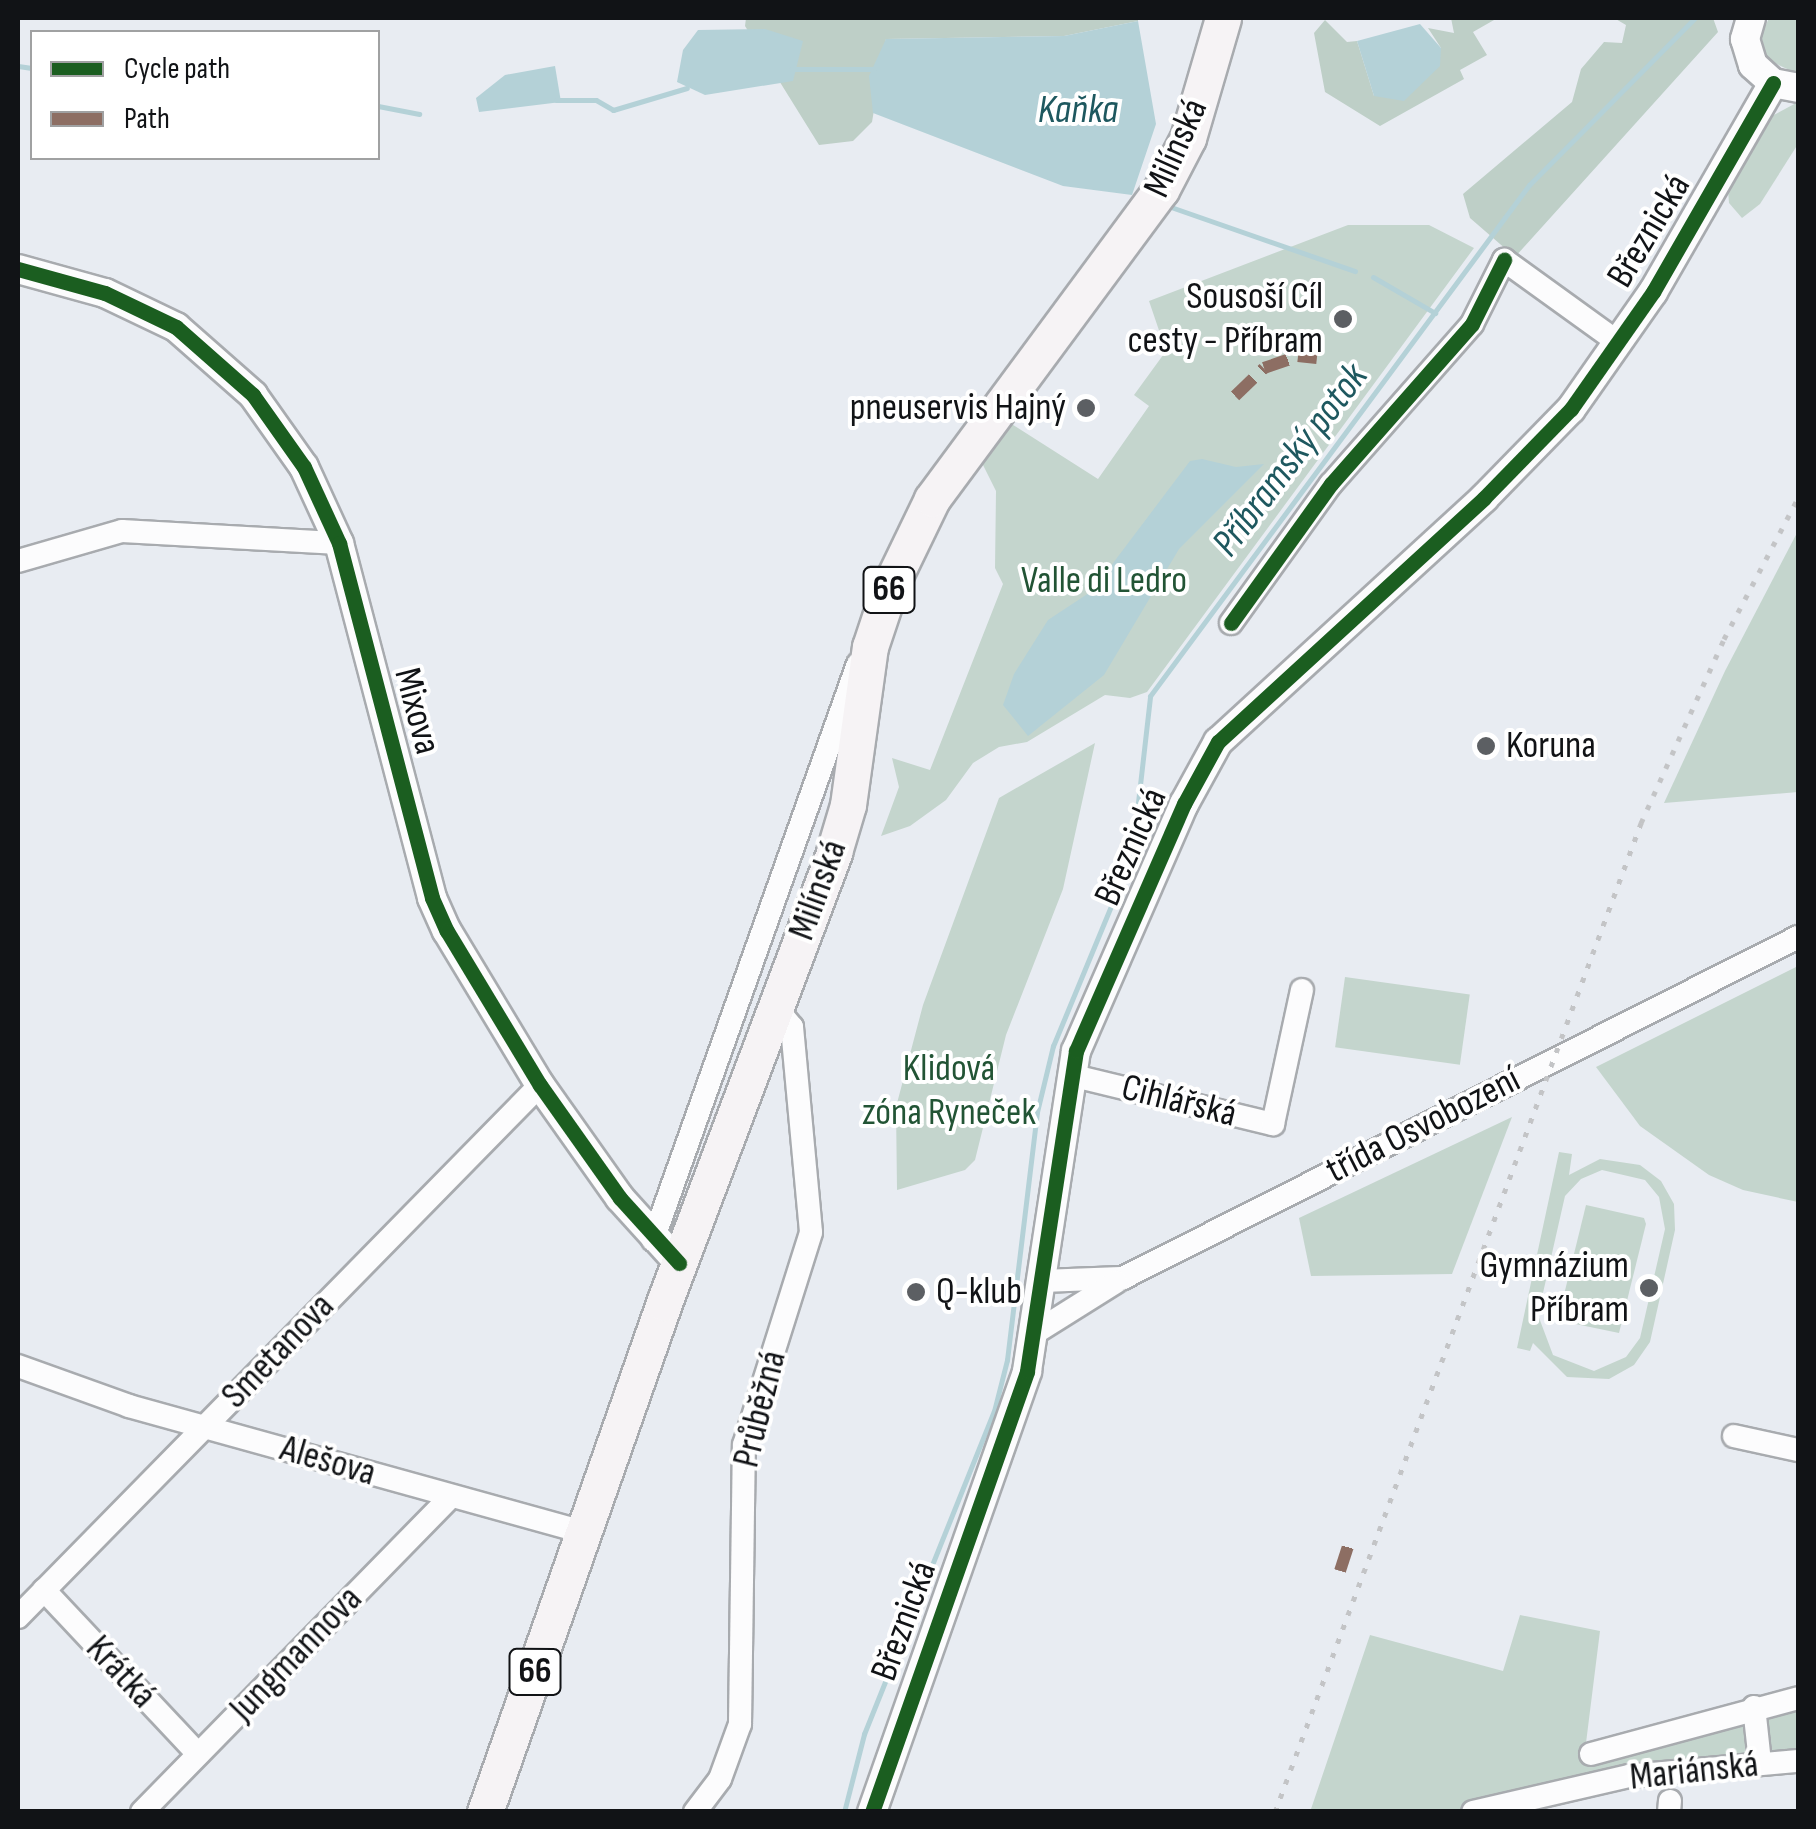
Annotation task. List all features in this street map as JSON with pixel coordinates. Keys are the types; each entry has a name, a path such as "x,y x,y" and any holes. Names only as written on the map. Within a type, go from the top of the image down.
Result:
{"main road":[{"name":"Milínská","path":"485,1812 584,1532 666,1252 774,1011 848,805 870,647 891,584 932,499 1063,313 1137,228 1162,190 1188,138 1223,18"}],"street":[{"name":"Březnická","path":"872,1812 1001,1453 1032,1334 1070,1075 1184,804 1218,742 1484,498 1562,420 1619,343 1786,86 1747,52 1751,18"},
{"path":"1232,623 1332,484 1472,324 1504,260 1619,343"},
{"name":"Mixova","path":"18,269 140,307 206,348 254,396 293,451 339,543 432,898 540,1085 666,1252"},
{"path":"18,562 122,531 339,543"},
{"path":"666,1252 737,1002 853,672 870,647"},
{"name":"třída Osvobození","path":"1040,1281 1123,1278 1798,937"},
{"name":"Cihlářská","path":"1070,1075 1273,1124 1302,990"},
{"path":"737,1002 774,1011"},
{"name":"Průběžná","path":"695,1812 720,1779 740,1724 744,1444 810,1232 792,1028 774,1011"},
{"name":"Smetanova","path":"18,1618 540,1085"},
{"path":"1032,1334 1123,1278"},
{"name":"Alešova","path":"18,1366 205,1426 584,1532"},
{"path":"1734,1436 1798,1450"},
{"name":"Jungmannova","path":"142,1812 450,1497"},
{"name":"Krátká","path":"44,1590 198,1754"},
{"name":"Mariánská","path":"1592,1754 1798,1698"},
{"path":"1754,1707 1760,1762"},
{"name":"Mariánská","path":"1472,1812 1629,1776 1798,1760"}],"green space":[{"path":"1769,18 1798,18 1798,74 1768,60 1761,36"},
{"path":"1798,102 1798,144 1760,204 1742,218 1729,203 1728,190 1772,116"},
{"name":"Valle di Ledro","path":"1348,225 1429,225 1474,248 1147,692 1130,698 1105,695 1027,742 999,747 973,763 946,800 910,826 881,836 899,787 892,758 930,770 1003,584 995,568 996,491 982,463 1010,423 1098,479 1149,406 1134,395 1166,351 1149,301"},
{"path":"1798,531 1798,792 1664,803 1725,671"},
{"name":"Klidová zóna Ryneček","path":"1095,743 1063,889 1006,1035 975,1160 965,1170 897,1190 896,1107 923,1005 999,798"},
{"path":"1798,966 1798,1202 1743,1190 1709,1175 1640,1126 1596,1067"},
{"path":"1345,977 1470,995 1460,1065 1335,1047"},
{"path":"1512,1117 1452,1274 1311,1276 1299,1218"},
{"path":"1559,1152 1572,1154 1569,1175 1600,1159 1640,1165 1661,1181 1674,1204 1675,1230 1650,1342 1634,1365 1609,1379 1567,1377 1533,1343 1530,1351 1517,1348","holes":["1602,1170 1645,1180 1659,1197 1665,1229 1640,1338 1626,1357 1594,1371 1553,1355 1538,1315 1565,1196 1581,1179"]},
{"path":"1586,1205 1644,1218 1646,1224 1619,1333 1561,1321 1559,1315"},
{"path":"1520,1615 1600,1631 1585,1751 1798,1698 1798,1761 1472,1811 1310,1812 1370,1635 1503,1671"}],"shaded area":[{"path":"746,18 1138,21 1064,36 886,39 872,122 853,141 819,145 745,26"},
{"path":"1451,18 1494,20 1473,32 1487,55 1460,70 1464,79 1380,126 1325,92 1314,33 1325,20 1347,42 1357,41 1374,96 1441,48 1428,28 1454,33"},
{"path":"1614,18 1713,18 1718,32 1515,257 1470,218 1463,194 1572,102 1581,69 1604,42 1622,43 1626,25"}],"water":[{"name":"Kaňka","path":"1138,21 1156,124 1132,195 1063,186 873,113 869,76 886,39 1064,36"},
{"path":"1420,24 1441,48 1440,66 1404,101 1374,96 1357,41"},
{"path":"765,29 803,41 793,81 705,95 677,82 683,50 698,30"},
{"path":"555,66 561,102 479,112 476,98 505,75"},
{"path":"1202,459 1236,467 1264,464 1179,549 1104,675 1028,736 1003,705 1014,674 1048,620 1092,591 1190,461"}],"waterway":[{"name":"Příbramský potok","path":"844,1812 864,1734 994,1411 1007,1360 1037,1112 1053,1046 1132,855 1150,696 1529,185 1695,18"},
{"path":"18,66 30,68"},
{"path":"791,69 874,69"},
{"path":"556,100 596,100 613,110 687,88"},
{"path":"380,106 419,114"},
{"path":"1168,206 1355,271"},
{"path":"1373,277 1435,313"}],"railway":[{"path":"1275,1812 1641,823 1724,639 1798,498"}],"marked path":[{"path":"1235,396 1264,368 1298,356 1317,358"},
{"path":"1340,1571 1351,1538"}],"cycle path":[{"path":"872,1812 1027,1371 1076,1051 1184,804 1218,742 1484,498 1571,409 1653,292 1773,83"},
{"path":"1231,623 1331,484 1472,324 1504,260"},
{"path":"18,269 105,293 176,327 253,395 304,467 339,543 432,898 447,931 540,1085 620,1198 679,1263"}],"place":[{"name":"Sousoší Cíl cesty - Příbram","path":"1343,319"},
{"name":"pneuservis Hajný","path":"1086,408"},
{"name":"Koruna","path":"1486,746"},
{"name":"Gymnázium Příbram","path":"1649,1288"},
{"name":"Q-klub","path":"916,1292"}]}
